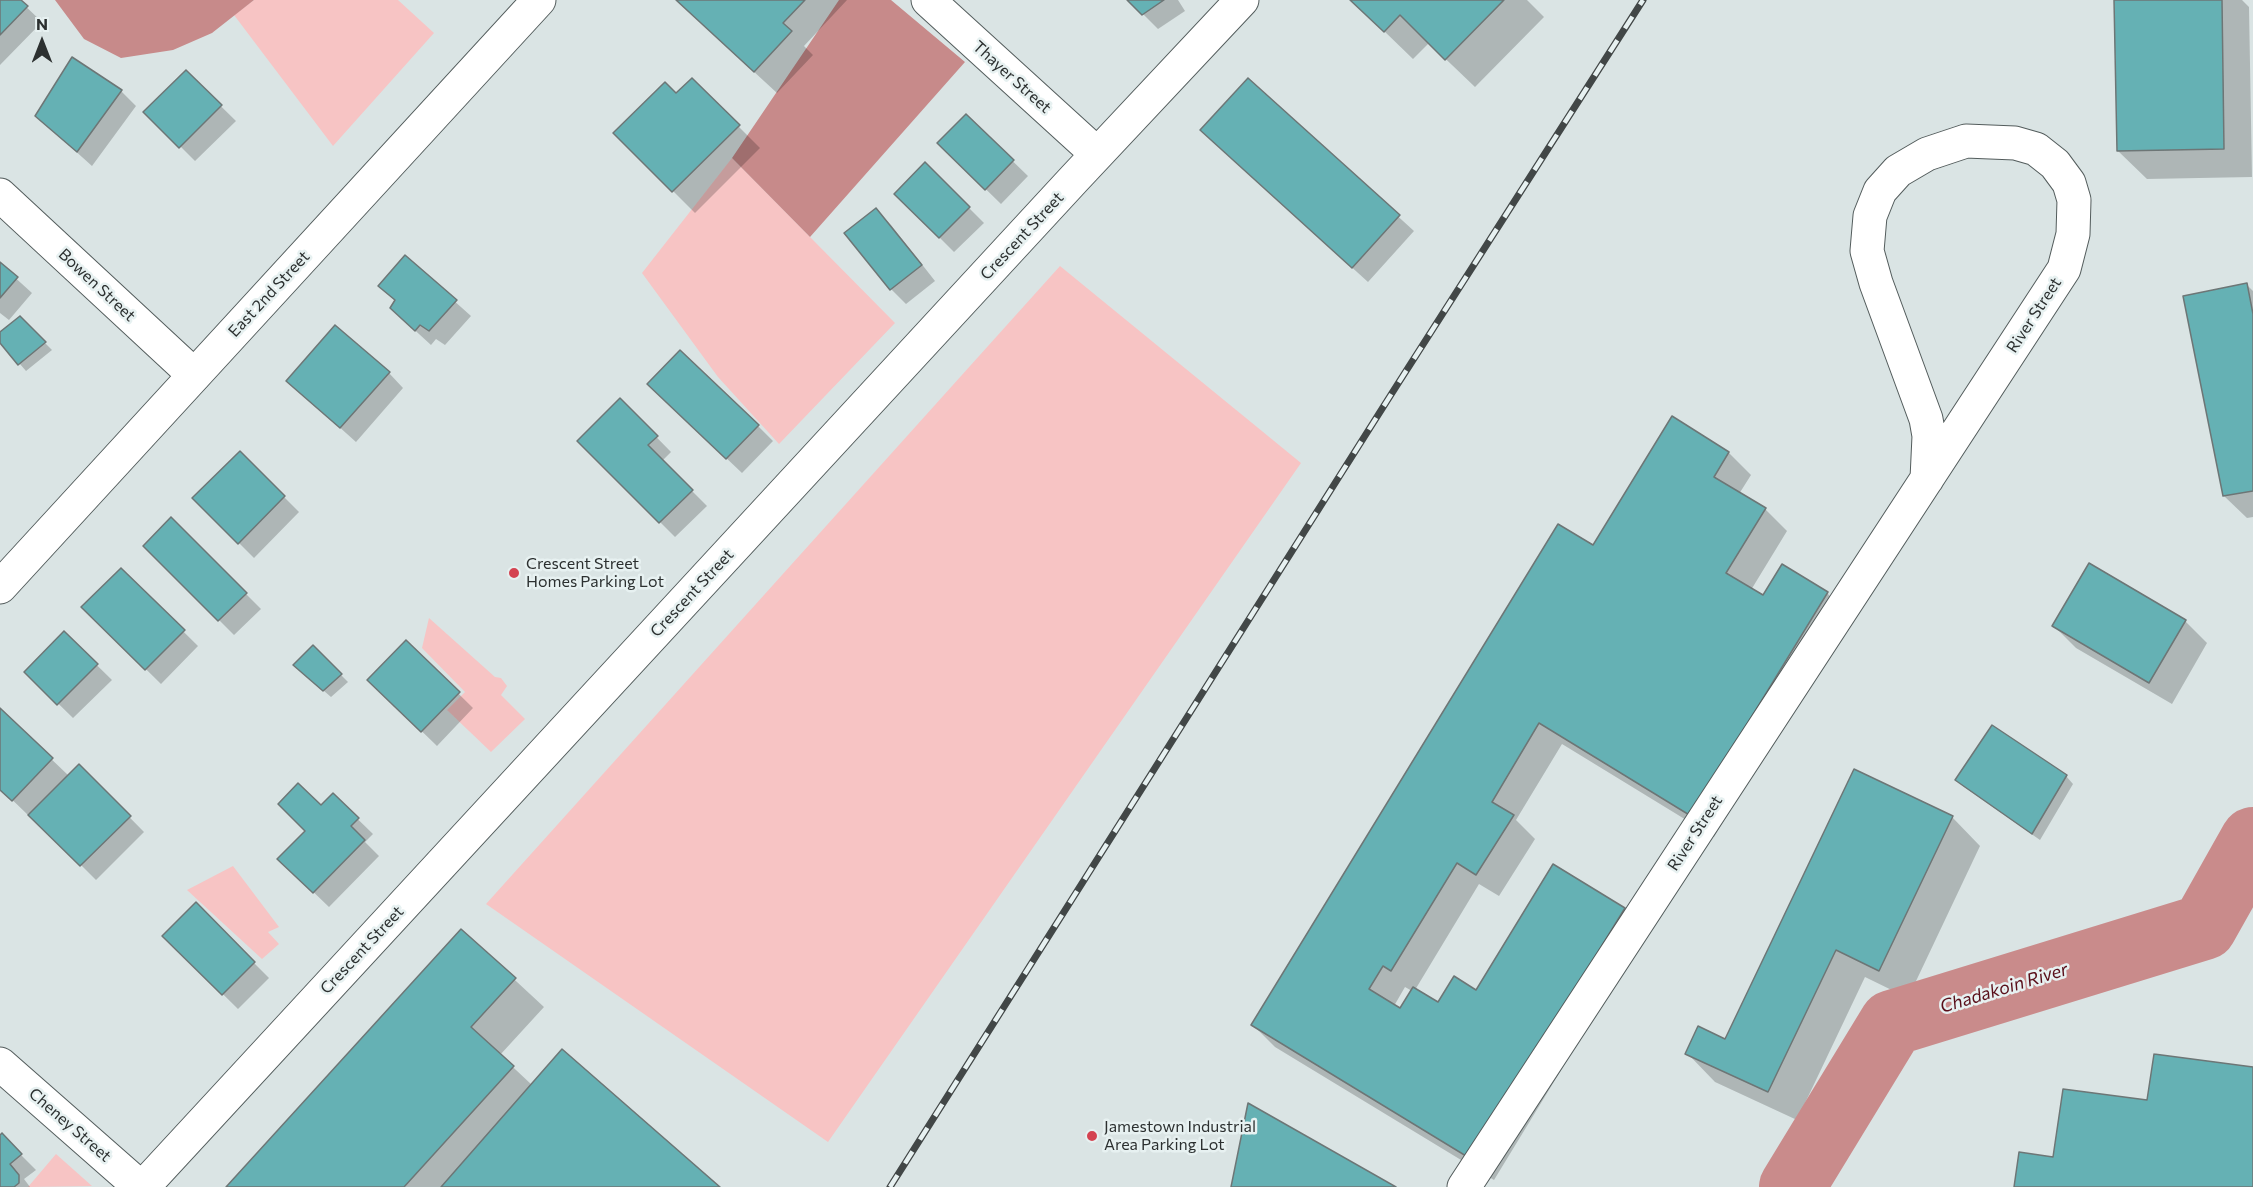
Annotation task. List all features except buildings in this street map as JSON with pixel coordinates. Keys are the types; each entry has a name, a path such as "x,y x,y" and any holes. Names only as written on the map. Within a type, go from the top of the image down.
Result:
{"street":[{"name":"East 2nd Street","path":"0,587 538,0"},
{"name":"Thayer Street","path":"928,0 1097,154"},
{"name":"Crescent Street","path":"141,1187 1242,0"},
{"name":"River Street","path":"1464,1187 1927,479 2064,269 2073,234 2074,200 2069,183 2055,164 2036,149 2015,143 1966,141 1927,154 1898,171 1880,191 1870,216 1867,251 1926,419 1929,436 1927,479"},
{"name":"Bowen Street","path":"0,195 194,375"},
{"name":"Cheney Street","path":"0,1064 141,1187"}],"shaded area":[{"path":"55,0 254,0 212,33 173,50 121,58 84,39"},
{"path":"254,0 398,0 434,33 333,146 234,15"},
{"path":"839,0 891,0 965,62 810,237 732,158"},
{"path":"732,158 895,323 779,444 718,377 642,273"},
{"path":"1060,266 1301,463 828,1142 486,904"},
{"path":"429,618 495,677 501,678 507,686 501,695 525,719 491,752 447,710 465,692 422,648"},
{"path":"233,866 279,927 268,932 279,944 262,959 187,890"},
{"path":"56,1154 92,1186 28,1187"}],"waterway":[{"name":"Chadakoin River","path":"1792,1187 1892,1023 2204,927 2253,840"}],"railway":[{"path":"890,1187 1643,0"}],"place":[{"name":"Crescent Street Homes Parking Lot","path":"514,573"},
{"name":"Jamestown Industrial Area Parking Lot","path":"1092,1136"}]}
